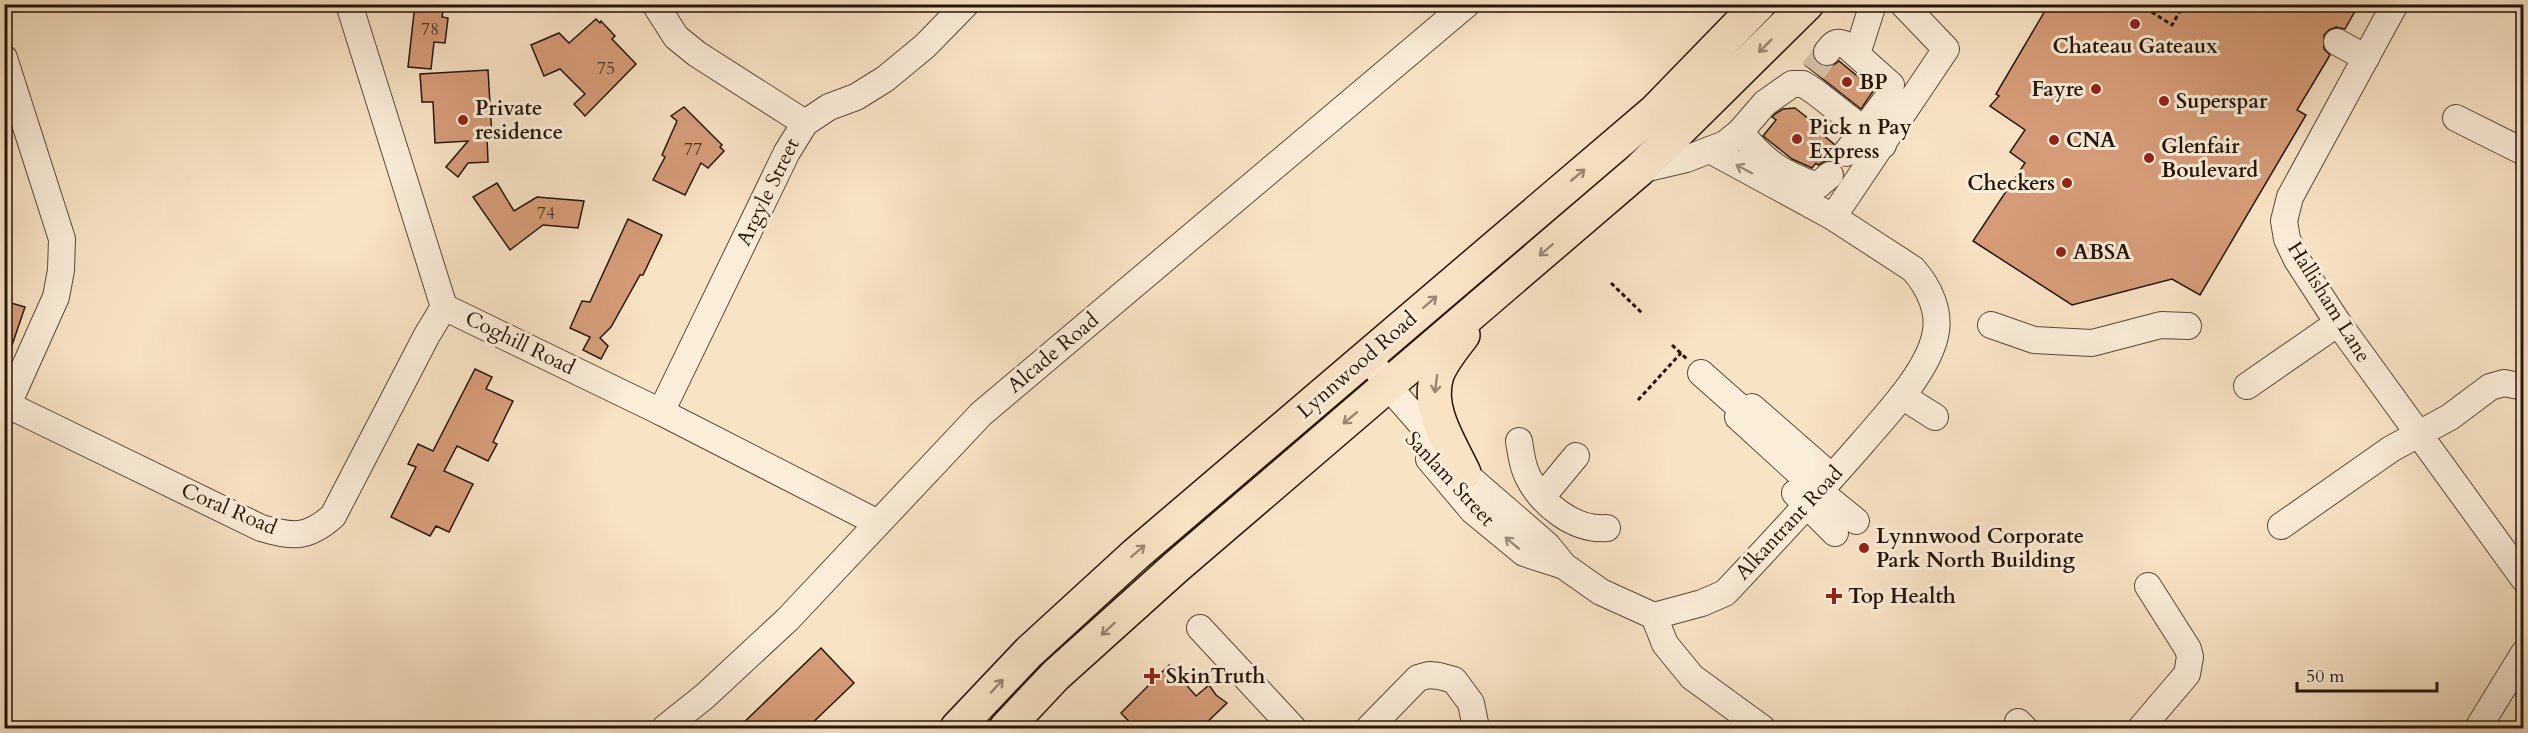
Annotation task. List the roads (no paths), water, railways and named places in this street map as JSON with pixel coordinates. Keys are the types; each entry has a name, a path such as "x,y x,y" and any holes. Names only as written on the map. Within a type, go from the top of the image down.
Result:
{"main road":[{"name":"Lynnwood Road","path":"957,729 1029,652 1136,554 1655,111 1760,4"},
{"name":"Lynnwood Road","path":"1006,729 1056,675 1167,575 1639,170 1807,4"},
{"path":"1464,472 1438,419 1435,391 1437,375 1452,349 1489,300"}],"street":[{"name":"Coghill Road","path":"349,4 444,307 661,412 878,523"},
{"path":"655,4 676,37 697,54 805,123"},
{"name":"Argyle Street","path":"661,412 787,152 805,123 829,107 856,97 885,79 925,46 966,4"},
{"name":"Alcade Road","path":"665,729 705,696 788,619 981,414 1467,4"},
{"path":"1857,54 1873,4"},
{"path":"1846,153 1873,138 1946,49 1903,4"},
{"name":"Hallisham Lane","path":"2395,4 2290,197 2284,221 2287,239 2297,260 2338,323 2523,579"},
{"path":"1639,170 1686,159 1725,144 1740,132 1765,103 1814,69 1834,44 1840,42 1891,85 1873,138 1833,217"},
{"path":"2337,42 2366,58"},
{"path":"4,58 62,239 61,270 56,297 6,409"},
{"path":"1814,69 1814,91 1873,138"},
{"path":"2456,118 2523,152"},
{"path":"1740,132 1763,159 1792,178 1817,186 1830,175"},
{"name":"Alkantrant Road","path":"1654,616 1702,603 1725,593 1902,396 1930,351 1937,319 1923,281 1913,269 1833,217 1710,150"},
{"name":"Coral Road","path":"6,409 261,528 299,535 317,530 333,516 427,335 444,307"},
{"path":"2247,386 2338,323"},
{"path":"1991,325 2034,340 2092,343 2162,325 2188,326"},
{"name":"Sanlam Street","path":"1362,361 1473,511 1524,553 1564,566 1602,592 1654,616"},
{"path":"1701,373 1745,412 1777,452 1819,491 1846,527"},
{"path":"2281,526 2391,449 2450,417 2490,387 2504,383 2523,387"},
{"name":"Sanlam Street","path":"1382,391 1464,472 1547,545 1564,566"},
{"path":"1902,396 1935,417"},
{"path":"1519,441 1522,464 1528,478 1542,497 1577,524 1593,529 1607,528"},
{"path":"1777,452 1819,491"},
{"path":"1542,497 1576,456"},
{"path":"2141,729 2187,674 2190,657 2188,648 2148,586"},
{"path":"1654,616 1665,644 1692,677 1762,729"},
{"path":"1200,628 1293,729"},
{"path":"2478,729 2523,653"},
{"path":"1369,729 1418,678 1429,675 1454,680 1471,703 1476,729"}],"tunnel":[{"path":"1813,71 1827,52"}],"place":[{"name":"Chateau Gateaux","path":"2135,24"},
{"name":"BP","path":"1847,82"},
{"name":"Fayre","path":"2096,89"},
{"name":"Superspar","path":"2164,101"},
{"name":"Private residence","path":"463,120"},
{"name":"Pick n Pay Express","path":"1797,139"},
{"name":"CNA","path":"2054,140"},
{"name":"Glenfair Boulevard","path":"2149,158"},
{"name":"Checkers","path":"2067,183"},
{"name":"ABSA","path":"2061,252"},
{"name":"Lynnwood Corporate Park North Building","path":"1864,548"},
{"name":"Top Health","path":"1834,596"},
{"name":"SkinTruth","path":"1152,676"}]}
